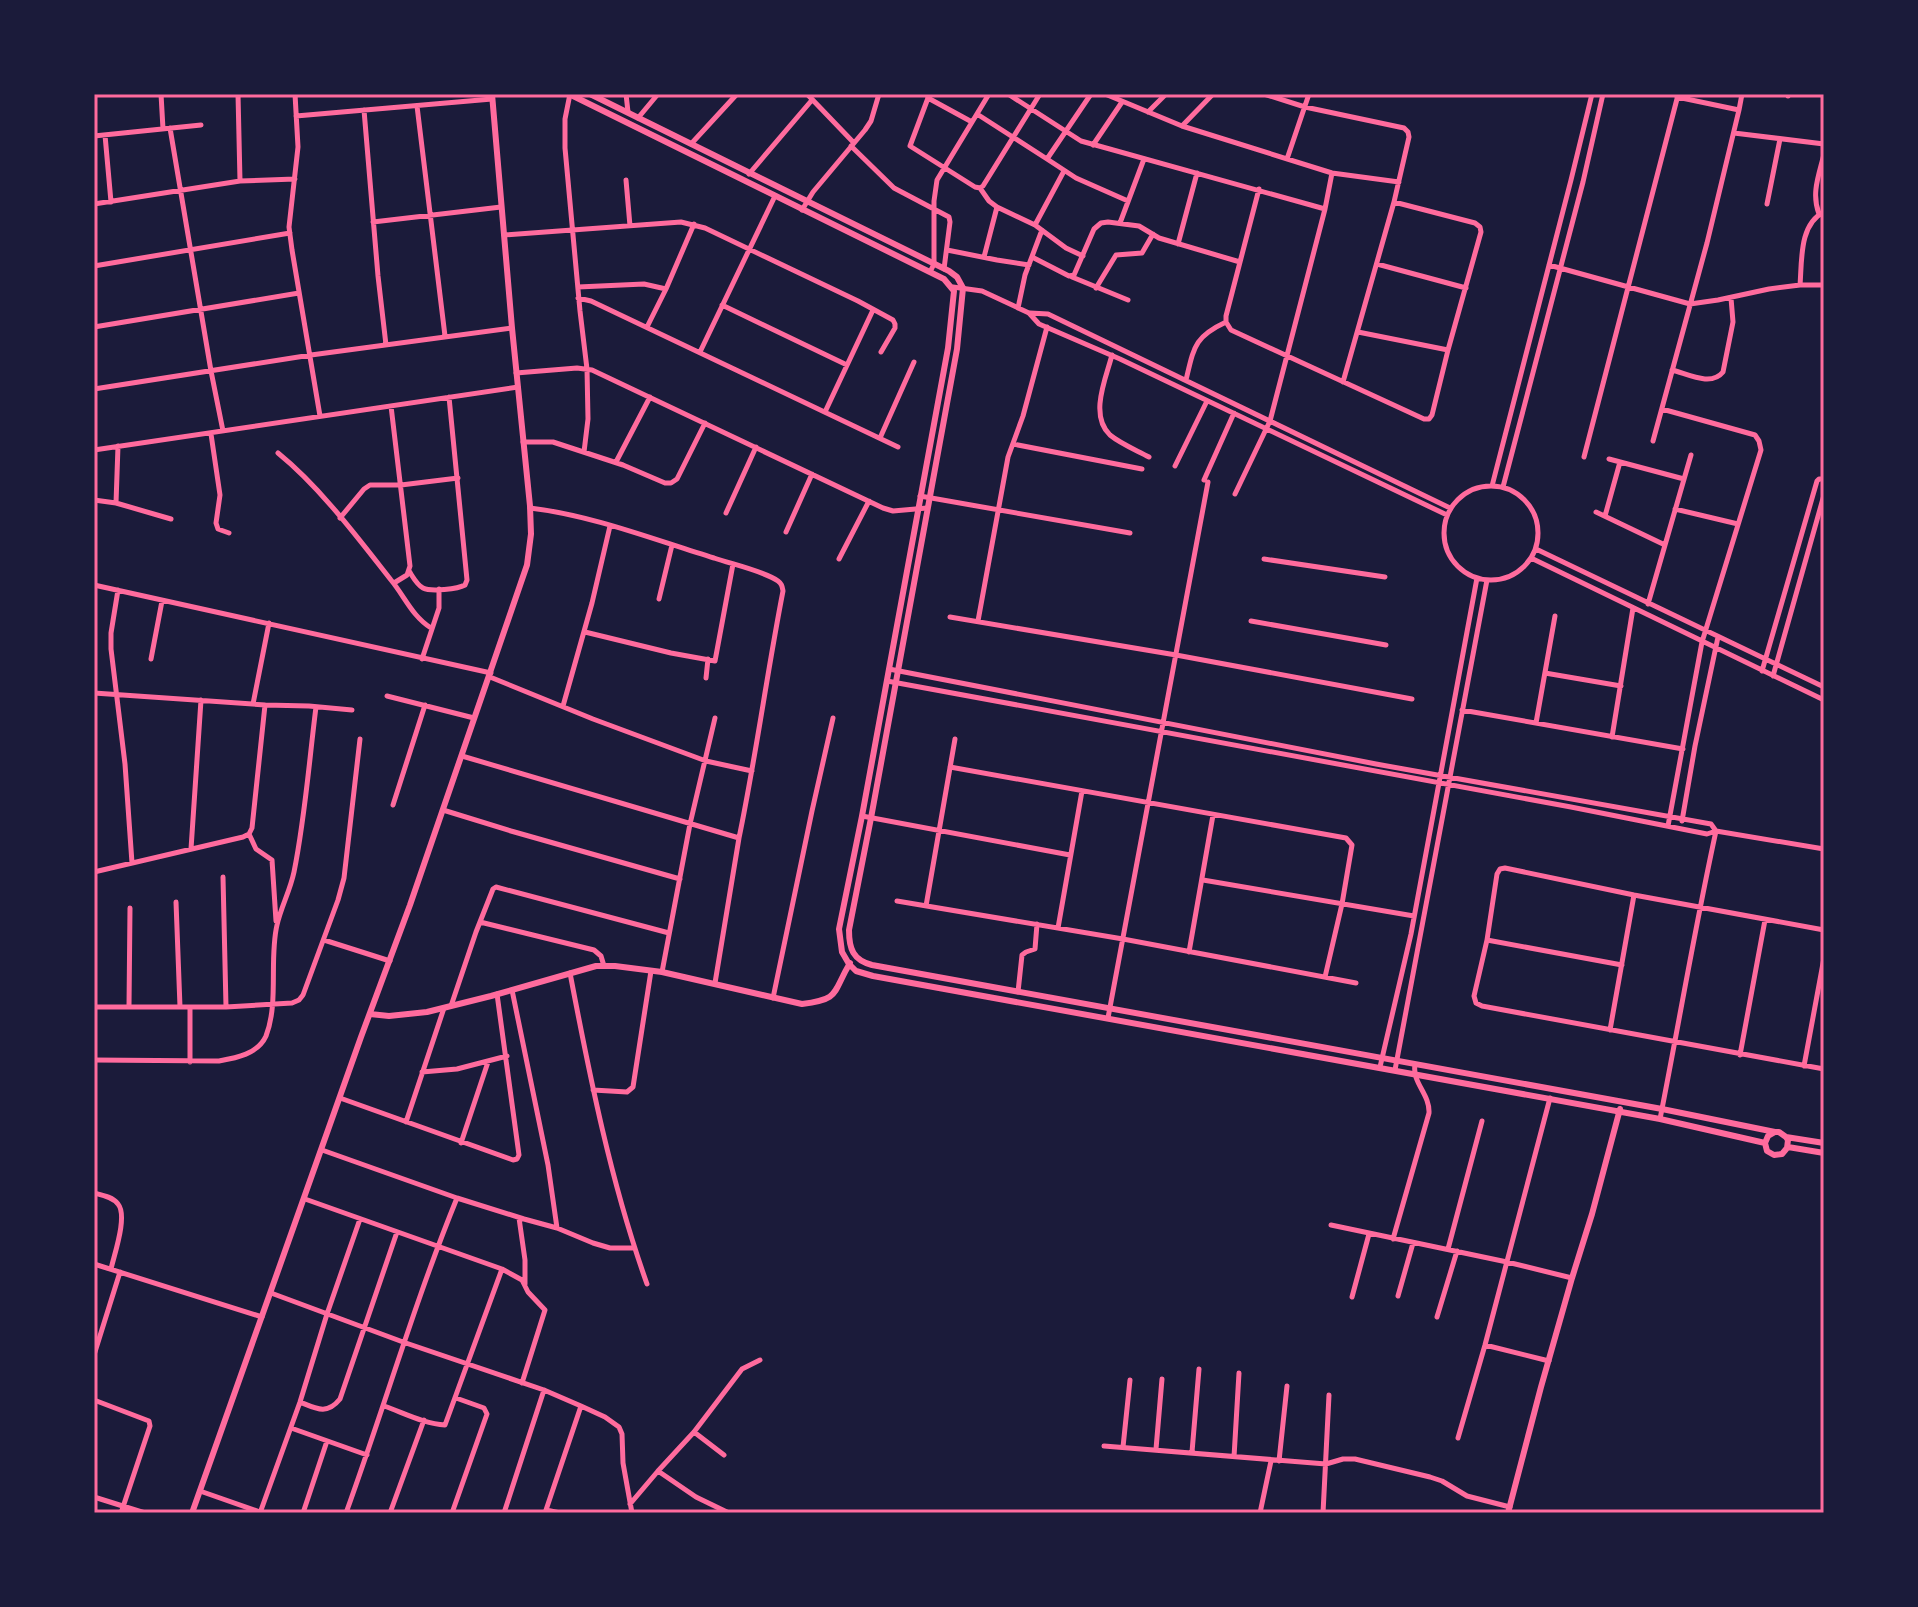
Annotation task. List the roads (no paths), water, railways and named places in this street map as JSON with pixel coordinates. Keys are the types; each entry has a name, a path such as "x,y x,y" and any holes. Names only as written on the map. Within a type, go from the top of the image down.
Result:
{"street":[{"path":"161,94 223,431"},
{"path":"238,94 240,181"},
{"path":"295,94 298,147 290,233 320,416"},
{"path":"584,452 588,419 587,369 565,148 569,94 944,279 953,287 955,295 948,348 839,929 842,952 856,971 1619,1111 1765,1143"},
{"path":"590,94 944,269 957,277 963,288 957,349 849,930 851,949 856,958 872,965 1662,1109 1824,1143"},
{"path":"626,94 628,112"},
{"path":"638,118 658,94"},
{"path":"691,144 737,94"},
{"path":"807,94 894,188 949,217 944,269"},
{"path":"802,210 871,121 879,94"},
{"path":"930,272 934,264 937,180 989,94"},
{"path":"1008,94 1081,141 1325,209"},
{"path":"980,188 1040,94"},
{"path":"1047,159 1091,94"},
{"path":"1105,94 1182,126 1332,173 1399,182"},
{"path":"1148,112 1166,94"},
{"path":"1182,126 1213,94"},
{"path":"1264,94 1305,107 1404,128 1408,132 1394,202 1343,382"},
{"path":"1287,159 1309,94"},
{"path":"1492,486 1592,94"},
{"path":"1503,487 1603,94"},
{"path":"1653,441 1707,243 1742,94"},
{"path":"192,1513 462,756 527,565 531,534 492,96 296,116"},
{"path":"972,122 927,96 910,146 980,188 997,207 1035,225 1066,248 1083,256"},
{"path":"1584,457 1678,96 1739,110"},
{"path":"749,174 812,100"},
{"path":"1093,145 1122,102"},
{"path":"417,106 445,336"},
{"path":"364,110 386,345"},
{"path":"977,114 1064,171 1128,201"},
{"path":"94,136 201,125"},
{"path":"1734,133 1824,144"},
{"path":"105,135 111,202"},
{"path":"1767,204 1780,139"},
{"path":"1800,285 1807,230 1811,221 1821,213 1815,190 1824,154"},
{"path":"1120,223 1144,159"},
{"path":"1035,225 1064,171"},
{"path":"1178,244 1197,173"},
{"path":"1235,494 1270,421 1332,173"},
{"path":"94,204 240,181 295,179"},
{"path":"626,180 630,226"},
{"path":"1259,189 1226,316 1231,330 1429,419 1481,232 1478,225 1394,202"},
{"path":"700,352 775,196"},
{"path":"373,222 501,207"},
{"path":"984,257 997,207"},
{"path":"504,235 681,222 694,224 893,320 895,328 881,352"},
{"path":"1071,276 1097,226 1108,222 1139,226 1178,244 1240,262"},
{"path":"647,327 694,224"},
{"path":"1018,308 1022,286 1042,230"},
{"path":"94,266 290,233"},
{"path":"1096,288 1116,255 1142,253 1153,234"},
{"path":"947,250 1029,265"},
{"path":"1032,257 1128,300"},
{"path":"1377,264 1466,288"},
{"path":"1549,265 1690,304 1769,289 1824,285"},
{"path":"578,287 644,284 666,289"},
{"path":"953,287 982,291 1029,313 1048,314 1449,512"},
{"path":"94,327 299,293"},
{"path":"578,298 647,327 898,447"},
{"path":"1672,370 1705,379 1718,378 1723,372 1733,322 1731,298"},
{"path":"722,305 847,365"},
{"path":"825,412 873,310"},
{"path":"1029,313 1039,324 1449,512"},
{"path":"1186,380 1196,345 1202,336 1226,322"},
{"path":"978,621 1013,444 1047,327"},
{"path":"94,389 512,328"},
{"path":"1358,332 1448,350"},
{"path":"1112,355 1100,407 1103,426 1109,434 1149,457"},
{"path":"880,438 914,362"},
{"path":"516,373 587,369 893,511 927,508"},
{"path":"94,450 518,387"},
{"path":"391,406 409,571 427,590 461,588 467,580 449,397"},
{"path":"616,462 650,397"},
{"path":"1175,466 1207,401"},
{"path":"1662,409 1755,435 1761,450 1702,642 1668,826"},
{"path":"1108,1018 1206,481 1234,413"},
{"path":"523,442 553,442 671,483 677,479 705,423"},
{"path":"211,434 220,495 216,523 218,529 229,533"},
{"path":"1013,444 1142,469"},
{"path":"116,503 118,446"},
{"path":"726,513 756,447"},
{"path":"278,453 298,469 394,583 411,610 431,628"},
{"path":"1648,604 1691,455"},
{"path":"1609,459 1684,479"},
{"path":"1605,516 1620,462"},
{"path":"786,532 812,474"},
{"path":"340,518 370,485 401,485 458,478"},
{"path":"1762,671 1817,481 1824,479"},
{"path":"1492,486 1512,490 1524,499 1533,512 1538,534 1531,558 1515,574 1487,580 1477,578 1457,566 1448,553 1444,538 1449,512 1467,492 1492,486"},
{"path":"1773,676 1824,495"},
{"path":"920,496 1130,533"},
{"path":"94,500 171,519"},
{"path":"839,559 869,501"},
{"path":"530,508 555,511 672,545 733,564 778,581 782,586 715,983"},
{"path":"1675,509 1738,524"},
{"path":"1596,512 1665,545"},
{"path":"563,706 585,632 610,526"},
{"path":"94,533 94,544"},
{"path":"659,599 672,545"},
{"path":"1536,549 1824,687"},
{"path":"1531,558 1824,700"},
{"path":"1264,559 1385,577"},
{"path":"585,632 715,661 733,564"},
{"path":"394,583 409,571"},
{"path":"1380,1067 1414,916 1477,578"},
{"path":"1395,1070 1487,580"},
{"path":"94,585 490,675 706,761 752,771"},
{"path":"422,659 439,608 439,589"},
{"path":"118,590 111,633 132,863"},
{"path":"151,659 162,601"},
{"path":"1612,737 1633,608"},
{"path":"1536,723 1555,616"},
{"path":"950,617 1412,699"},
{"path":"1251,621 1386,645"},
{"path":"253,704 269,623"},
{"path":"1681,828 1718,637"},
{"path":"706,678 708,659"},
{"path":"889,669 1711,824 1716,831 1660,1119"},
{"path":"1545,673 1621,686"},
{"path":"887,681 1707,834 1716,831 1824,849"},
{"path":"94,693 352,710"},
{"path":"387,696 475,718"},
{"path":"191,849 201,700"},
{"path":"94,872 249,834 265,705"},
{"path":"393,805 425,705"},
{"path":"276,926 288,895 297,855 316,707"},
{"path":"1462,710 1683,749"},
{"path":"662,972 690,824 715,718"},
{"path":"773,998 833,718"},
{"path":"94,1007 226,1007 299,1000 324,940 344,878 360,739"},
{"path":"926,906 955,739"},
{"path":"462,756 739,838"},
{"path":"950,767 1346,838 1352,845 1325,977"},
{"path":"1058,928 1082,791"},
{"path":"443,810 680,879"},
{"path":"1189,952 1213,815"},
{"path":"862,816 1070,855"},
{"path":"94,1069 95,1060 190,1062 236,1058 249,1053 265,1037 272,1004 276,926 273,866 268,856 256,849 249,834"},
{"path":"1824,930 1505,868 1497,874 1487,940 1474,996 1476,1003 1482,1006 1824,1069"},
{"path":"223,877 226,1007"},
{"path":"1203,880 1414,916"},
{"path":"406,1122 422,1072 493,889 496,887 669,933"},
{"path":"1610,1030 1634,895"},
{"path":"897,901 1356,983"},
{"path":"176,902 180,1007"},
{"path":"129,1006 130,908"},
{"path":"1740,1055 1765,920"},
{"path":"480,922 594,950 601,956 604,966"},
{"path":"1018,992 1022,955 1035,949 1037,924"},
{"path":"324,940 390,961"},
{"path":"1487,940 1622,965"},
{"path":"370,1014 389,1016 427,1012 569,972 604,966 662,972 802,1004 823,1001 833,995 849,964 856,958"},
{"path":"1804,1066 1820,996 1824,958"},
{"path":"593,1090 627,1092 633,1087 651,971"},
{"path":"569,972 606,1149 647,1284"},
{"path":"512,990 548,1165 557,1228"},
{"path":"340,1098 461,1143 517,1159 507,1056 497,994"},
{"path":"190,1007 190,1062"},
{"path":"422,1072 440,1072 507,1056"},
{"path":"461,1143 488,1062"},
{"path":"1393,1239 1429,1113 1428,1100 1413,1074 1415,1065"},
{"path":"1458,1438 1550,1098"},
{"path":"1104,1446 1326,1464 1355,1459 1430,1477 1467,1496 1509,1510 1622,1102"},
{"path":"1448,1249 1482,1121"},
{"path":"1775,1132 1768,1136 1765,1143 1767,1151 1774,1155 1782,1154 1788,1147"},
{"path":"1786,1137 1788,1147"},
{"path":"1788,1147 1824,1153"},
{"path":"322,1150 457,1198 557,1228 601,1246 634,1248"},
{"path":"94,1193 110,1198 121,1209 121,1226 111,1269"},
{"path":"346,1513 403,1342 457,1198"},
{"path":"305,1199 516,1275 542,1305 545,1315 522,1383"},
{"path":"200,1491 261,1513 360,1219"},
{"path":"522,1219 525,1285"},
{"path":"1331,1225 1572,1278"},
{"path":"300,1402 325,1410 340,1399 397,1232"},
{"path":"1352,1297 1369,1234"},
{"path":"1398,1296 1413,1243"},
{"path":"1437,1317 1457,1251"},
{"path":"94,1264 262,1317"},
{"path":"384,1406 445,1425 502,1269"},
{"path":"94,1355 120,1272"},
{"path":"271,1293 544,1390 605,1417 619,1427 622,1434 623,1463 632,1513"},
{"path":"1485,1345 1549,1361"},
{"path":"630,1504 694,1432 742,1369 760,1360"},
{"path":"1192,1452 1199,1369"},
{"path":"1234,1457 1239,1373"},
{"path":"1156,1449 1162,1379"},
{"path":"1123,1447 1130,1380"},
{"path":"1279,1461 1287,1386"},
{"path":"504,1513 544,1390"},
{"path":"1323,1513 1329,1395"},
{"path":"452,1513 487,1414 484,1408 456,1398"},
{"path":"94,1400 149,1421 150,1426 122,1510"},
{"path":"560,1513 545,1511 584,1408"},
{"path":"390,1513 424,1420"},
{"path":"291,1428 367,1455"},
{"path":"694,1432 724,1455"},
{"path":"303,1513 327,1441"},
{"path":"1260,1513 1271,1461"},
{"path":"658,1471 696,1497 729,1513"},
{"path":"94,1497 122,1510 145,1513"}]}
